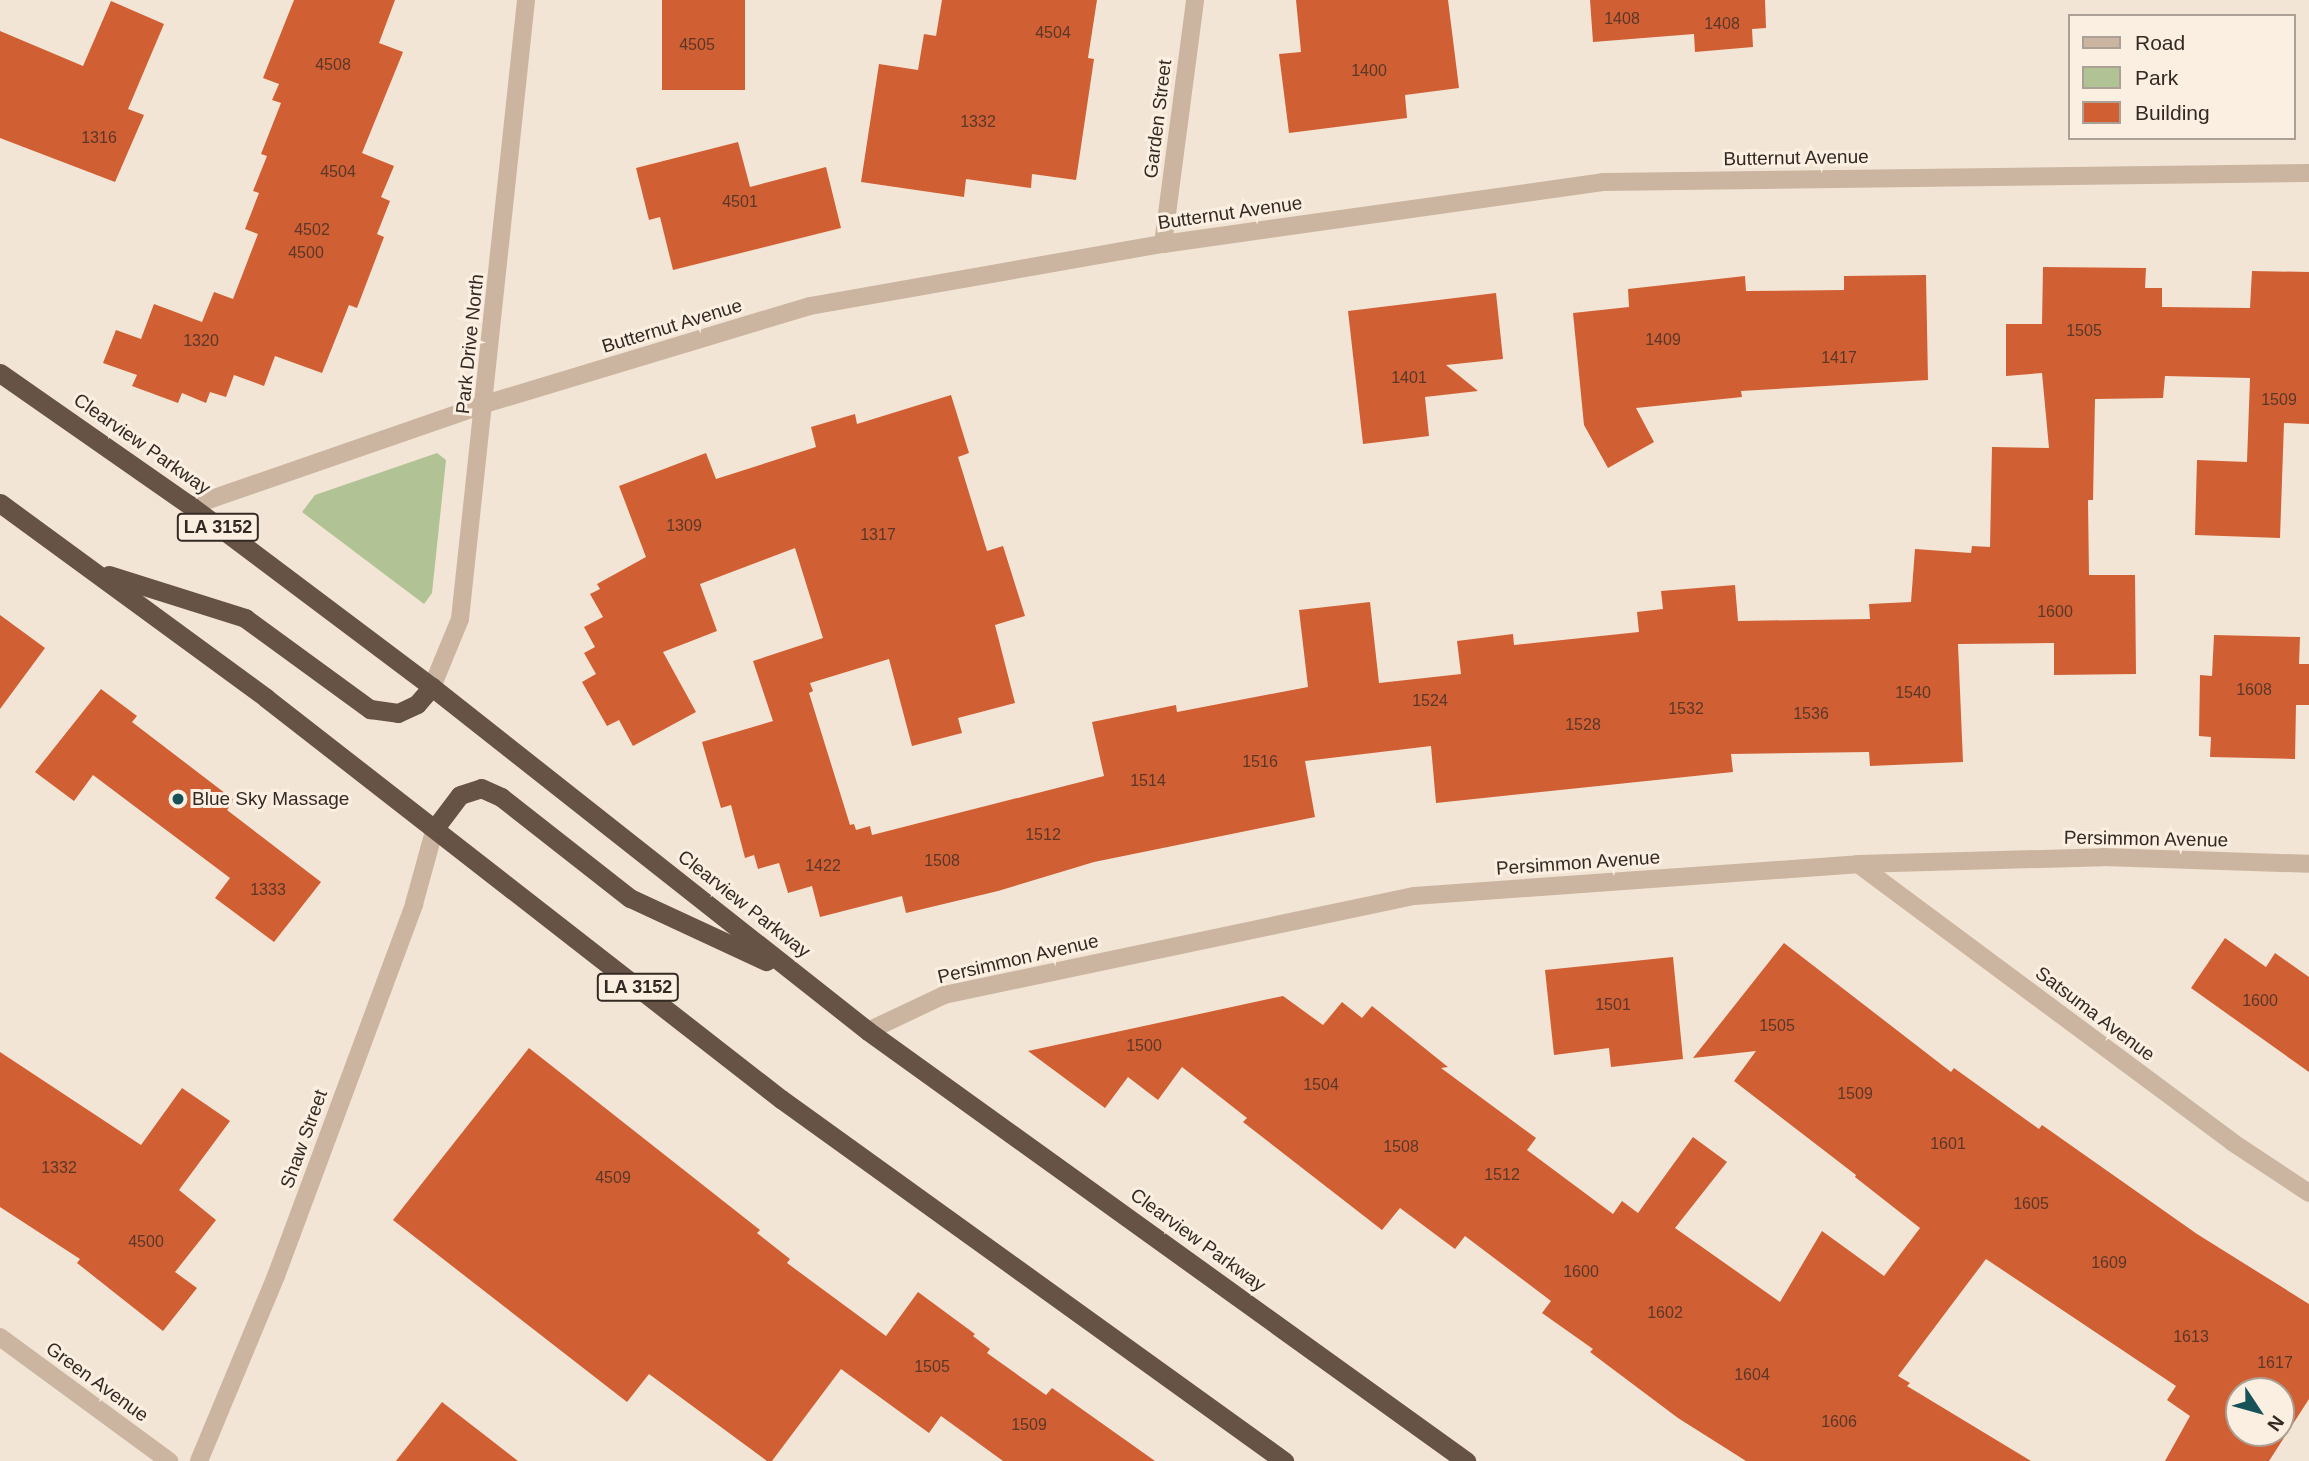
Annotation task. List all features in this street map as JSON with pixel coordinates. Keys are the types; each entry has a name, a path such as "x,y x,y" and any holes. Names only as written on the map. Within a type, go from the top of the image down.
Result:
{"highway":[{"name":"Clearview Parkway","path":"0,373 191,506 432,687 868,1031 1466,1461"},
{"name":"LA 3152","path":"0,503 95,571 435,828 781,1099 1284,1461"},
{"path":"95,571 245,618 370,709 398,713 417,704 432,687"},
{"path":"435,828 460,795 481,788 501,797 630,898 796,974"}],"street":[{"name":"Park Drive North","path":"432,687 460,619 526,0"},
{"name":"Garden Street","path":"1163,244 1195,0"},
{"name":"Butternut Avenue","path":"191,506 485,404 810,306 1163,244 1603,182 2309,173"},
{"name":"Shaw Street","path":"199,1461 280,1263 414,904 435,828"},
{"name":"Persimmon Avenue","path":"868,1031 944,995 1414,896 1858,864 2103,857 2309,864"},
{"name":"Satsuma Avenue","path":"1858,864 2232,1142 2309,1193"},
{"name":"Green Avenue","path":"0,1337 169,1461"}],"green space":[{"path":"437,453 446,460 432,593 424,604 302,512 315,495"}],"building":[{"path":"294,0 395,0 379,43 403,52 362,153 394,166 381,197 390,201 377,234 384,237 357,308 349,305 322,373 275,356 264,386 234,375 226,397 210,392 206,403 182,393 178,403 132,386 137,375 103,363 116,330 141,339 154,304 202,322 214,292 233,299 258,234 245,229 259,193 253,191 267,156 261,154 281,103 272,100 279,84 263,78"},
{"path":"662,0 745,0 745,90 662,90"},
{"path":"942,0 1097,0 1088,58 1094,59 1076,180 1032,174 1031,188 966,179 964,197 861,182 879,64 918,70 924,34 936,36"},
{"path":"1296,0 1448,0 1459,88 1405,95 1407,118 1289,133 1279,54 1301,52"},
{"path":"1590,0 1765,0 1766,28 1752,29 1753,47 1695,52 1694,34 1593,42"},
{"path":"111,1 164,24 128,109 144,115 115,182 0,138 0,31 83,66"},
{"path":"738,142 750,187 826,167 841,228 673,270 660,217 649,220 636,168"},
{"path":"2043,267 2146,268 2145,288 2162,288 2162,307 2250,308 2252,271 2309,272 2309,424 2284,423 2280,538 2195,535 2197,460 2247,462 2250,378 2165,376 2163,398 2095,399 2093,500 2088,500 2089,575 2135,575 2136,674 2054,675 2054,643 1958,644 1963,762 1870,766 1869,752 1731,754 1733,772 1436,803 1431,746 1305,761 1315,817 1094,862 998,891 906,913 902,896 820,917 812,886 788,893 779,863 758,869 754,855 745,858 731,805 721,808 702,742 773,721 753,661 823,638 795,548 700,584 717,631 663,652 696,712 633,746 619,720 607,726 582,682 596,674 584,653 595,647 584,627 603,617 590,594 600,589 597,584 646,557 619,486 706,453 716,479 816,447 811,427 855,414 857,424 951,395 969,453 958,457 987,551 1003,546 1025,616 995,625 1015,703 958,718 962,733 912,746 889,659 810,683 813,691 809,693 850,825 854,824 856,830 870,826 872,835 1104,776 1092,722 1176,705 1177,712 1308,687 1299,610 1370,602 1379,683 1461,674 1457,641 1513,634 1514,645 1639,632 1637,612 1663,609 1661,591 1735,585 1738,621 1870,619 1869,604 1911,602 1915,549 1971,553 1972,546 1990,547 1992,447 2049,448 2042,373 2006,376 2006,324 2042,324"},
{"path":"1926,275 1928,380 1741,391 1742,397 1636,408 1654,442 1608,468 1584,425 1573,313 1629,307 1628,289 1745,276 1746,291 1844,290 1844,276"},
{"path":"1496,293 1503,359 1446,365 1478,391 1425,397 1429,436 1363,444 1348,311"},
{"path":"0,615 45,648 0,709"},
{"path":"2214,635 2300,637 2299,664 2309,664 2309,705 2296,705 2295,759 2210,757 2211,737 2199,736 2200,675 2212,676"},
{"path":"101,689 137,716 132,722 234,800 227,810 321,882 274,942 215,898 230,878 93,775 74,801 35,772"},
{"path":"2225,938 2266,967 2275,953 2309,977 2309,1072 2191,988"},
{"path":"1784,943 1951,1072 1954,1068 2039,1129 2042,1125 2197,1234 2309,1304 2309,1399 2295,1421 2295,1377 2225,1377 2225,1447 2278,1447 2269,1461 2165,1461 2190,1416 2167,1400 2176,1386 1986,1259 1898,1376 1910,1383 1907,1386 2031,1461 1746,1461 1678,1418 1590,1352 1593,1349 1542,1313 1551,1301 1465,1236 1455,1249 1400,1208 1382,1230 1243,1122 1247,1118 1182,1067 1158,1100 1128,1077 1105,1108 1028,1051 1283,996 1323,1025 1342,1002 1362,1018 1372,1006 1448,1067 1441,1068 1536,1138 1527,1150 1613,1214 1622,1201 1638,1213 1693,1137 1727,1162 1675,1228 1780,1302 1822,1231 1884,1276 1920,1228 1734,1081 1756,1051 1693,1058"},
{"path":"1673,957 1683,1059 1611,1067 1609,1048 1554,1055 1545,970"},
{"path":"529,1048 760,1230 757,1233 790,1259 787,1263 886,1336 918,1292 975,1334 973,1336 990,1349 987,1353 1046,1395 1052,1388 1155,1461 1003,1461 941,1416 929,1433 841,1369 772,1461 767,1461 649,1374 627,1402 393,1220"},
{"path":"0,1052 141,1145 182,1088 230,1121 179,1190 216,1220 175,1272 197,1288 163,1331 77,1263 80,1259 0,1207"},
{"path":"442,1402 518,1461 396,1461"}],"place":[{"name":"Blue Sky Massage","path":"178,799"}]}
